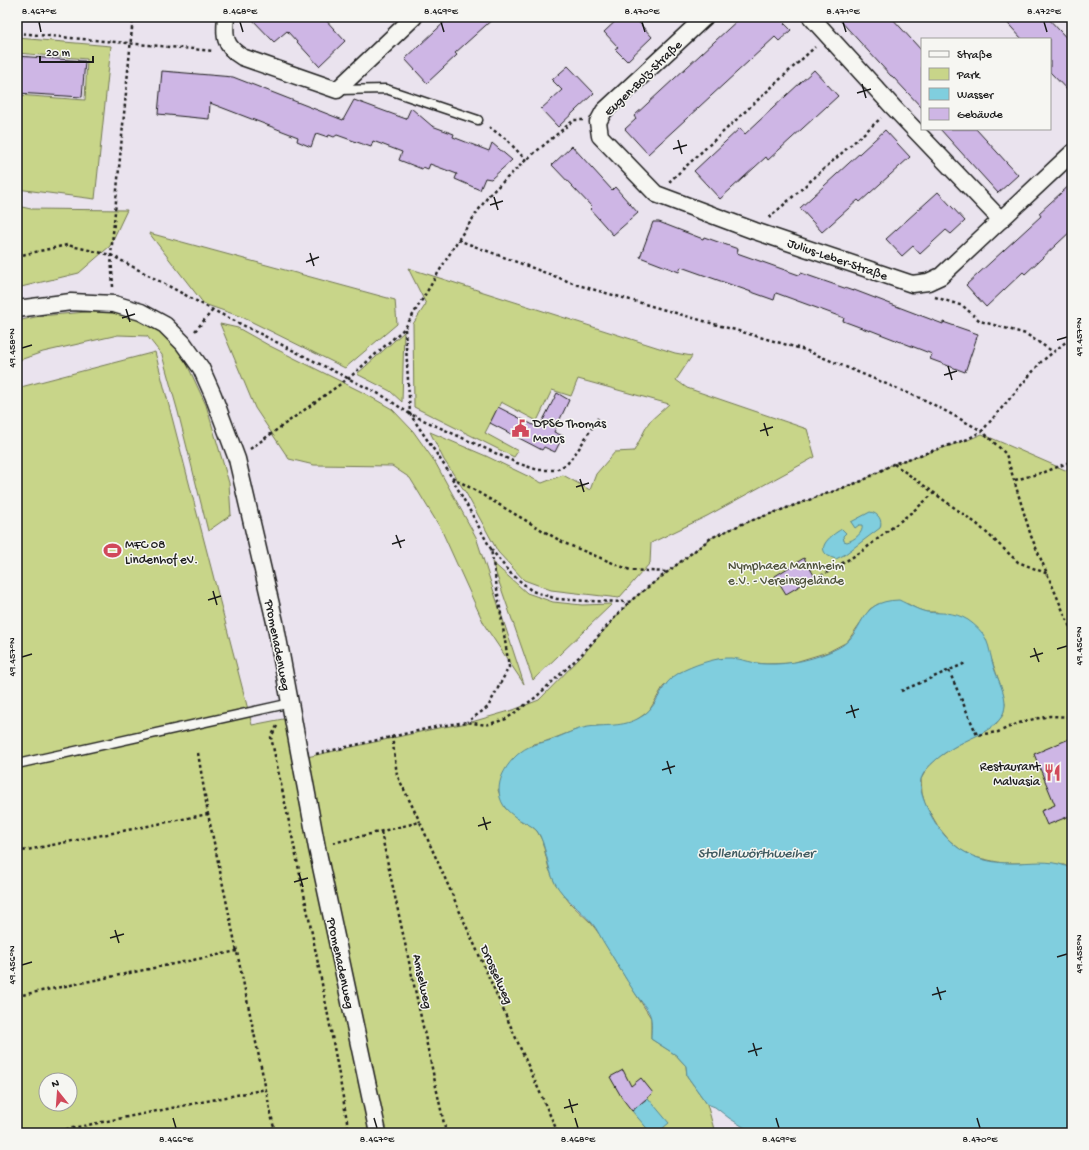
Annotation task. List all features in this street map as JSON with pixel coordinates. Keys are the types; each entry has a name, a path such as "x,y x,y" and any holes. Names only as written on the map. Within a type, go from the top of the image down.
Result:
{"street":[{"path":"226,17 225,32 228,44 235,53 242,57 337,90 414,17"},
{"name":"Eugen-Bolz-Straße","path":"598,122 604,111 705,17"},
{"path":"811,17 893,107 1001,220"},
{"name":"Julius-Leber-Straße","path":"598,122 600,136 656,194 755,231 912,284 928,282 941,276 1072,154"},
{"name":"Promenadenweg","path":"17,309 71,302 114,304 141,312 165,325 183,343 201,368 213,395 237,459 275,622 317,848 378,1133"}],"lane":[{"path":"337,90 386,89 478,120"},
{"path":"17,764 290,703"}],"path":[{"path":"114,304 111,255 133,17"},
{"path":"17,33 235,53"},
{"path":"656,194 828,35"},
{"path":"755,231 893,107"},
{"path":"478,120 506,139 526,160"},
{"path":"237,459 349,378 405,328 458,240 489,195 526,160 574,120 598,122"},
{"path":"458,240 578,285 806,350 927,401 982,431 1006,454 1031,536 1072,632"},
{"path":"17,256 67,245 111,255 213,310 383,396 410,414 517,464 538,470 556,470 567,464 578,450 598,418"},
{"path":"928,282 934,297 963,306 980,321 1026,334 1052,351"},
{"path":"183,343 213,310"},
{"path":"405,328 410,414 451,476 491,549 509,572 532,591 557,598 587,601 629,602"},
{"path":"300,757 439,726 467,722 486,725 506,719 536,696 580,656 629,602 711,538 742,524 862,480 893,464 968,439 982,431 1041,362 1052,351 1072,337"},
{"path":"1015,480 1045,472 1072,461"},
{"path":"893,464 977,524 1018,562 1048,574"},
{"path":"451,476 564,543 630,570 668,572"},
{"path":"821,576 862,552 917,508 934,492"},
{"path":"467,722 488,707 508,667 491,549"},
{"path":"901,691 966,664"},
{"path":"949,671 977,735 998,732 1019,723 1034,719 1050,716 1072,717"},
{"path":"290,703 271,737 300,873 350,1133"},
{"name":"Drosselweg","path":"392,736 397,775 420,822 558,1133"},
{"path":"198,753 208,814 275,1133"},
{"path":"17,852 208,814"},
{"path":"317,848 420,822"},
{"name":"Amselweg","path":"381,832 446,1133"},
{"path":"17,996 237,951"},
{"path":"48,1133 266,1089"}],"green space":[{"path":"17,38 111,46 95,199 17,189 17,95 85,100 87,59 17,53"},
{"path":"17,206 31,209 127,210 110,246 79,273 17,288"},
{"path":"149,233 395,300 397,324 345,368 242,317 204,304"},
{"path":"408,268 675,353 692,356 676,380 687,388 807,429 815,457 707,516 651,543 650,563 619,598 551,590 524,580 498,552 466,493 444,460 430,432 486,456 542,483 563,475 590,490 596,474 615,452 634,451 649,422 669,404 578,379 571,396 552,390 537,421 501,402 485,433 518,451 514,457 414,407 413,324 426,304"},
{"path":"98,311 135,315 165,331 179,347 206,405 229,483 231,515 208,531 162,355 147,336 118,335 43,352 17,361 17,321 40,316"},
{"path":"220,324 238,328 270,346 362,392 392,409 413,431 435,462 476,537 524,684 485,626 441,529 410,478 392,466 314,465 289,459 255,408"},
{"path":"404,332 402,402 390,391 357,374"},
{"name":"Nymphaea Mannheim e.V. - Vereinsgelände","path":"155,352 252,725 288,718 298,759 438,728 468,723 513,710 539,700 581,657 629,602 711,538 742,524 862,481 893,464 968,440 982,434 1072,473 1072,869 1064,865 1050,863 1002,863 974,857 961,850 949,840 939,828 925,804 922,793 921,779 928,767 939,757 954,747 995,725 1003,715 1005,704 1003,693 990,655 937,612 926,612 908,604 878,604 870,609 847,642 828,652 792,663 766,664 719,659 679,673 663,687 649,711 632,723 610,727 598,726 576,730 544,742 533,744 498,790 505,808 521,821 530,825 537,831 542,840 549,869 555,883 570,903 591,923 600,935 651,1018 651,1039 676,1055 686,1066 687,1076 707,1104 715,1133 17,1133 17,388"},
{"path":"492,562 527,593 553,602 582,605 612,604 533,680"}],"water":[{"path":"870,512 879,517 881,522 880,528 844,555 836,559 829,556 825,552 823,548 825,544 832,536 842,529 846,533 843,536 844,541 850,541 858,536 862,525 855,528 851,522"},
{"name":"Stollenwörthweiher","path":"899,600 923,611 932,613 948,613 963,617 976,626 986,639 989,646 994,668 1005,701 1004,711 997,722 977,736 946,752 931,764 923,774 921,779 922,794 929,812 939,828 949,840 964,852 981,859 1009,863 1053,863 1072,869 1072,1133 753,1133 715,1107 707,1104 687,1076 686,1066 676,1055 651,1039 651,1022 649,1012 628,982 594,926 567,899 555,883 537,831 506,809 499,794 501,778 505,770 520,752 528,747 583,728 624,724 637,719 644,715 654,705 668,682 684,670 704,662 725,658 740,659 762,664 775,664 812,658 830,652 847,642 868,612 875,606 885,602"},
{"path":"648,1098 669,1123 657,1133 651,1133 632,1111"}],"building":[{"path":"250,17 323,17 345,41 319,66 287,31 274,42"},
{"path":"450,17 495,17 455,53 457,55 427,83 405,59"},
{"path":"620,17 634,17 652,37 627,61 615,49 618,47 604,32"},
{"path":"741,17 778,17 791,30 779,41 775,37 648,154 625,129 636,119 634,116"},
{"path":"837,17 891,17 921,50 921,107"},
{"path":"1002,17 1047,17 1072,44 1072,95 1051,73 1051,38 1021,38"},
{"path":"17,56 85,61 82,97 17,93"},
{"path":"568,66 594,93 558,127 541,109 562,90 552,80"},
{"path":"814,70 838,96 768,160 766,157 720,199 694,171 740,128 745,134"},
{"path":"162,71 233,77 343,120 354,100 406,119 411,108 432,126 454,134 453,137 489,151 492,143 512,160 491,179 485,178 480,190 455,179 457,174 430,164 428,169 423,167 422,169 399,160 402,152 373,141 371,147 337,135 334,137 329,135 328,137 316,133 311,147 297,141 298,137 210,103 209,119 158,114"},
{"path":"885,130 910,157 860,202 858,200 822,232 800,208"},
{"path":"941,130 977,130 1018,175 998,193"},
{"path":"572,146 612,190 615,187 638,213 613,235 590,209 592,207 552,165"},
{"path":"1072,183 1072,230 1025,274 1023,272 986,307 966,285 1041,216 1039,213"},
{"path":"938,192 965,221 951,234 946,230 920,254 913,246 902,256 886,239"},
{"path":"653,222 659,222 703,239 704,237 738,249 737,253 799,275 801,273 853,291 854,290 943,324 943,322 978,334 965,372 930,359 932,354 843,321 844,318 776,293 774,300 681,267 679,272 640,257"},
{"path":"557,393 569,400 554,432 563,436 555,452 544,447 542,450 490,423 498,407 539,428"},
{"path":"804,558 815,577 786,594 775,576"},
{"path":"1069,739 1072,747 1072,815 1047,825 1041,811 1055,805 1034,754"},
{"path":"623,1070 631,1086 641,1078 653,1093 632,1111 622,1098 610,1077"}],"place":[{"name":"DPSG Thomas Morus","path":"520,429"},
{"name":"MFC 08 Lindenhof eV.","path":"112,550"},
{"name":"Restaurant Malvasia","path":"1053,772"}]}
